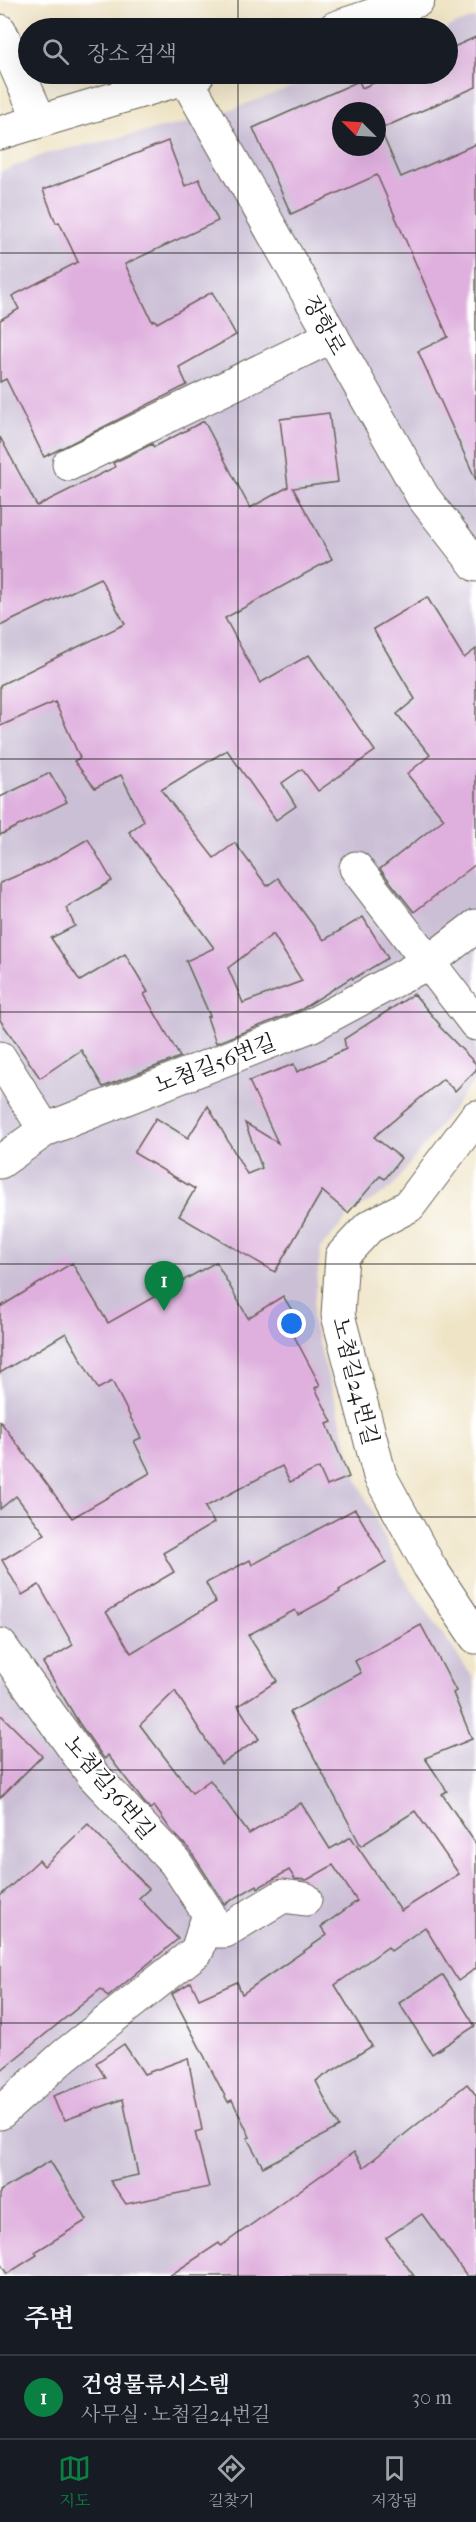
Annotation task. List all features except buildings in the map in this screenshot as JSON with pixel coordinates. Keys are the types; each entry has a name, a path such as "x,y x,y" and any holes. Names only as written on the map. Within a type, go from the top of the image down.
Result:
{"street":[{"path":"365,18 418,0"},
{"path":"0,31 18,72"},
{"path":"24,84 40,121"},
{"name":"장항로","path":"0,133 161,84"},
{"name":"장항로","path":"196,84 332,336 423,497 476,565"},
{"path":"69,464 332,336"},
{"path":"356,868 476,1024"},
{"name":"노첨길56번길","path":"0,1162 45,1130 310,1026 429,962 476,926"},
{"path":"0,1058 45,1130"},
{"name":"노첨길24번길","path":"476,1117 409,1206 369,1227 342,1256 338,1316 380,1476 429,1566 476,1638"},
{"name":"노첨길36번길","path":"0,1645 93,1775 175,1862 209,1914 197,1951 65,2055 0,2114"},
{"path":"203,1931 225,1931 283,1896 305,1899"}],"shaded area":[{"path":"476,17 476,1079 391,1188 352,1213 321,1247 312,1319 357,1479 402,1575 474,1679 476,1703 476,2276 0,2276 0,172 45,154 208,118 299,84 458,84 458,24"}],"place":[{"name":"건영물류시스템","path":"164,1311"}]}
